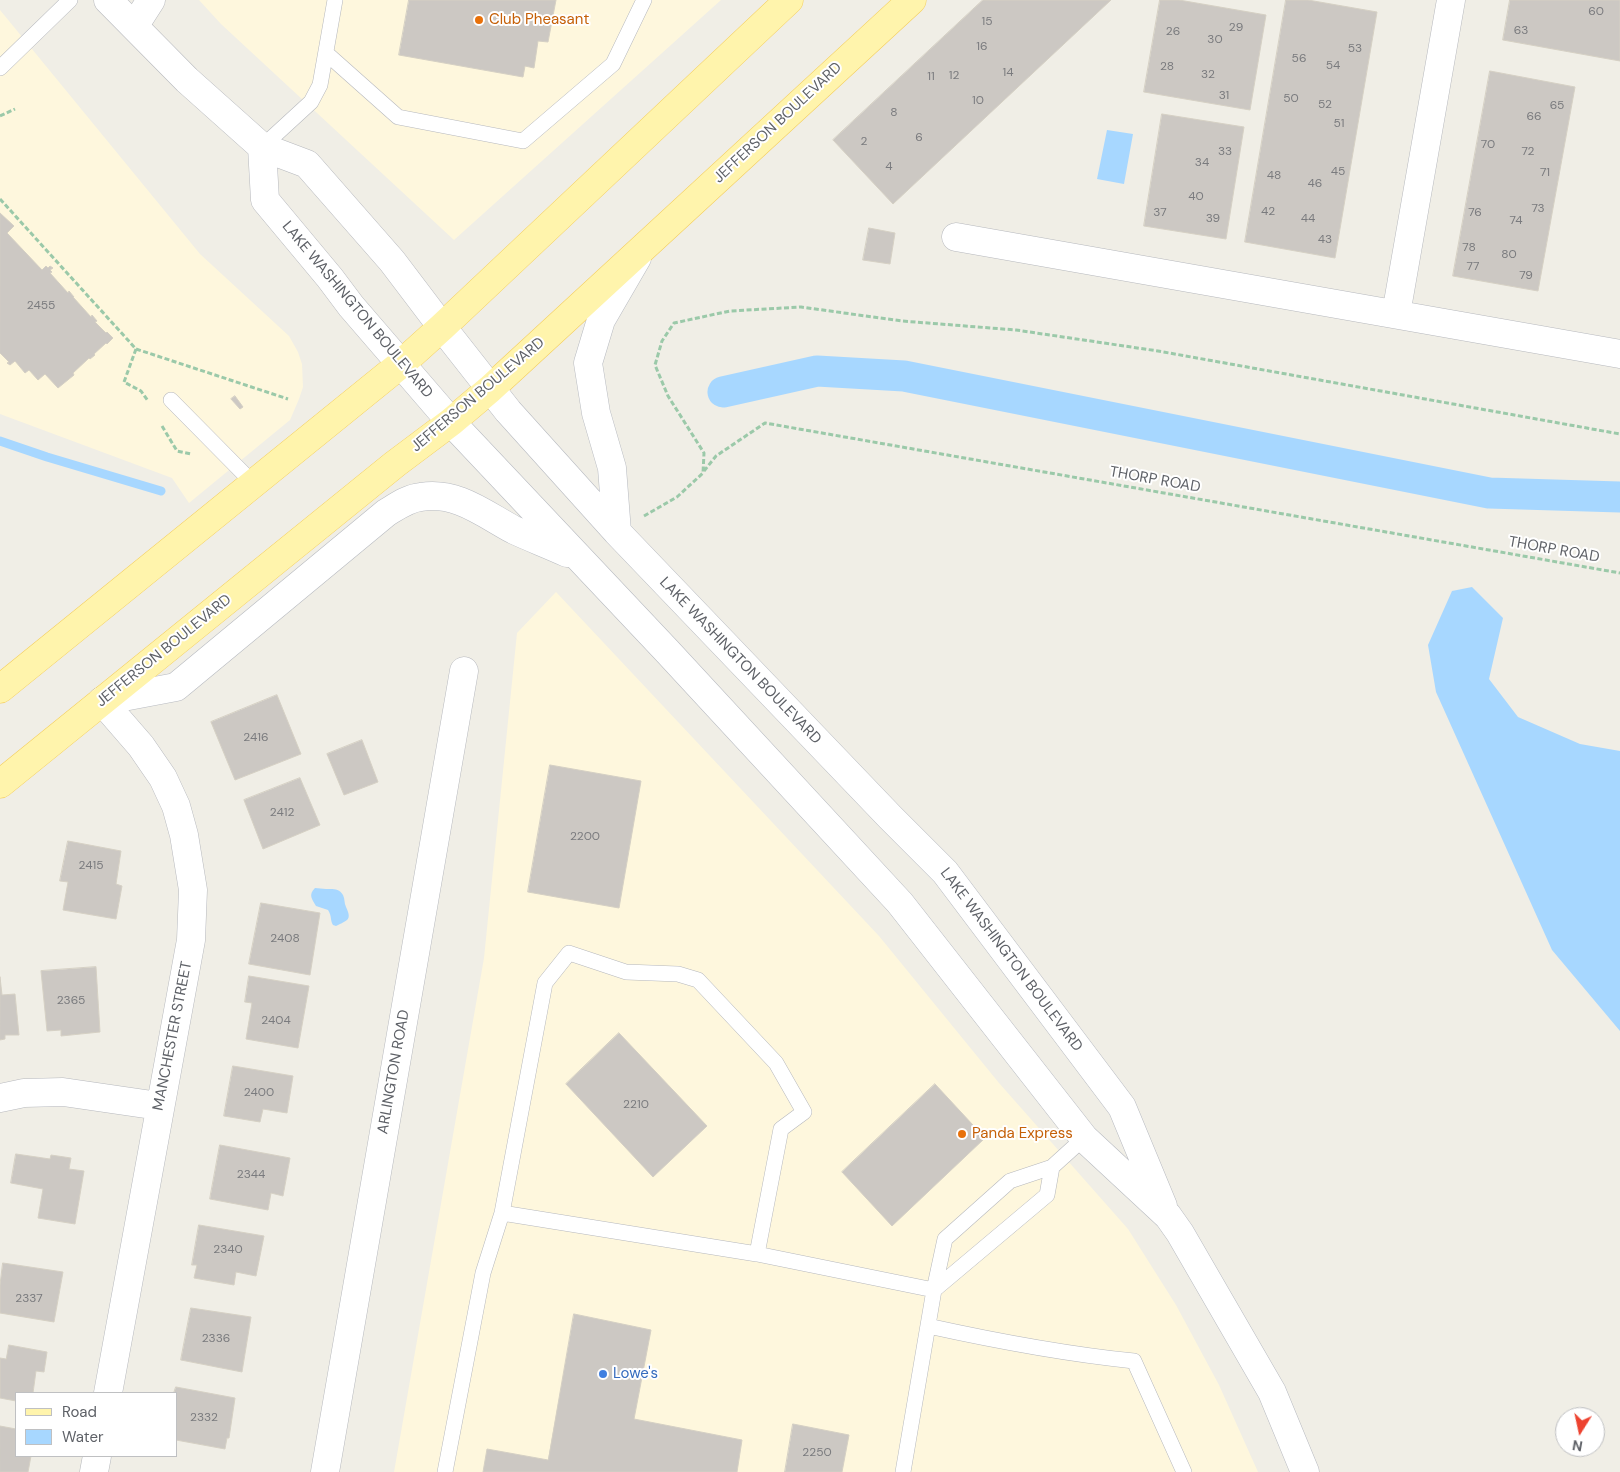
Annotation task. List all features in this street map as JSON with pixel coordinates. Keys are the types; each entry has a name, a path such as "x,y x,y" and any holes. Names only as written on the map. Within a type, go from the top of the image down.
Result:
{"main road":[{"path":"0,689 401,364 789,0"},
{"name":"JEFFERSON BOULEVARD","path":"0,784 490,389 912,0"}],"street":[{"name":"LAKE WASHINGTON BOULEVARD","path":"108,0 187,80 262,147 307,164 392,261 508,412 617,532 945,872 1122,1107 1168,1216"},
{"path":"134,25 151,0"},
{"path":"1396,314 1451,0"},
{"name":"LAKE WASHINGTON BOULEVARD","path":"262,147 265,200 351,306 451,422 667,651 900,903 1084,1138 1168,1216 1180,1233 1272,1392 1305,1472"},
{"path":"956,237 1620,354"},
{"path":"617,532 612,468 596,413 588,363 601,320 642,249"},
{"path":"102,701 176,687 386,513 420,497 453,498 480,510 514,530 577,557"},
{"name":"ARLINGTON ROAD","path":"325,1472 464,671"},
{"name":"MANCHESTER STREET","path":"102,701 141,746 166,785 176,806 184,835 193,890 191,940 108,1392"},
{"path":"0,1098 24,1094 63,1092 160,1106"},
{"path":"94,1472 97,1457"}],"lane":[{"path":"0,68 70,0"},
{"path":"262,147 311,102 320,85 335,0"},
{"path":"326,54 398,117 523,141 613,64 644,0"},
{"path":"171,400 254,483"},
{"path":"446,1472 483,1272 502,1213 545,984 569,953 626,972 678,974 698,980 776,1063 804,1112 781,1129 757,1254"},
{"path":"903,1472 934,1290 945,1239 1010,1181 1052,1167 1084,1138"},
{"path":"934,1290 1046,1195 1052,1167"},
{"path":"502,1213 757,1254 934,1290"},
{"path":"928,1326 982,1338 1134,1361 1184,1472"}],"path":[{"path":"0,116 15,109"},
{"path":"0,199 136,349 288,399"},
{"path":"703,472 704,453 668,396 655,365 662,341 674,323 730,311 801,307 902,321 1016,330 1158,351 1620,434"},
{"name":"THORP ROAD","path":"617,532 677,497 703,472 716,456 765,422 1620,573"}],"shaded area":[{"path":"199,0 721,0 454,240 221,24"},
{"path":"0,10 200,254 289,336 298,352 302,364 303,387 290,420 189,503 172,478 0,414"},
{"path":"556,592 879,936 999,1083 1128,1229 1176,1305 1219,1385 1258,1472 394,1472 484,958 517,633"}],"water":[{"path":"1107,130 1133,134 1124,184 1097,179"},
{"path":"1472,587 1503,618 1489,679 1518,717 1580,744 1620,751 1620,1031 1552,950 1436,692 1428,645 1452,591"},
{"path":"315,888 336,889 340,891 344,896 345,906 349,915 348,919 336,926 333,925 328,910 316,906 312,899 311,895"}],"building":[{"name":"Club Pheasant","path":"409,0 556,0 548,42 538,41 534,68 525,66 523,77 399,55"},
{"path":"983,0 1111,0 893,204 833,140"},
{"path":"1160,0 1179,0 1266,15 1250,110 1144,92"},
{"path":"1286,0 1308,0 1377,12 1335,258 1245,242"},
{"path":"1510,0 1620,0 1620,61 1503,40"},
{"path":"1490,71 1575,87 1538,291 1453,276"},
{"path":"1162,114 1244,127 1226,239 1144,226"},
{"path":"0,213 14,226 7,233 42,270 46,266 53,268 50,270 52,272 50,273 68,293 69,291 91,317 92,315 97,321 95,322 113,338 58,388 45,374 38,380 29,370 25,373 15,361 10,365 7,363 9,362 0,353"},
{"path":"869,228 895,233 890,264 863,260"},
{"path":"235,396 243,407 240,409 231,399"},
{"path":"277,695 301,754 235,780 211,722"},
{"path":"362,740 378,782 344,795 327,754"},
{"path":"550,765 641,781 619,908 528,892"},
{"path":"300,778 320,825 263,849 244,800"},
{"path":"68,841 121,851 116,884 122,886 116,919 63,910 68,882 60,881"},
{"path":"261,903 320,913 310,975 249,964"},
{"path":"96,967 100,1032 61,1036 61,1030 47,1031 41,971"},
{"path":"249,976 309,986 298,1048 246,1039 252,1003 245,1002"},
{"path":"0,977 2,995 15,994 19,1035 5,1035 5,1039 0,1040"},
{"path":"619,1033 707,1126 653,1177 566,1084"},
{"path":"233,1066 293,1076 287,1113 263,1109 260,1122 224,1116"},
{"path":"935,1084 985,1138 892,1226 842,1172"},
{"path":"220,1145 290,1158 283,1196 271,1193 268,1210 210,1199"},
{"path":"16,1154 50,1159 51,1155 71,1158 69,1169 84,1171 75,1224 38,1218 43,1189 11,1183"},
{"path":"199,1225 264,1236 256,1276 236,1272 234,1285 194,1278 197,1265 192,1265"},
{"path":"3,1263 63,1272 54,1322 0,1313 0,1285"},
{"path":"191,1308 251,1317 242,1372 181,1360"},
{"name":"Lowe's","path":"574,1314 651,1330 634,1419 742,1440 737,1472 483,1472 487,1449 548,1460"},
{"path":"9,1345 47,1352 44,1372 36,1371 33,1392 15,1392 15,1401 0,1398 0,1358 6,1359"},
{"path":"176,1387 235,1398 229,1438 227,1438 225,1449 178,1440 178,1392 174,1392"},
{"path":"793,1424 849,1435 842,1472 785,1472"},
{"path":"0,1426 15,1429 15,1457 31,1457 28,1472 0,1472"}],"waterway":[{"path":"723,392 817,371 904,376 1489,493 1620,497"},
{"path":"0,441 161,491"}],"place":[{"name":"Club Pheasant","path":"479,20"},
{"name":"Panda Express","path":"962,1134"},
{"name":"Lowe's","path":"603,1374"}]}
